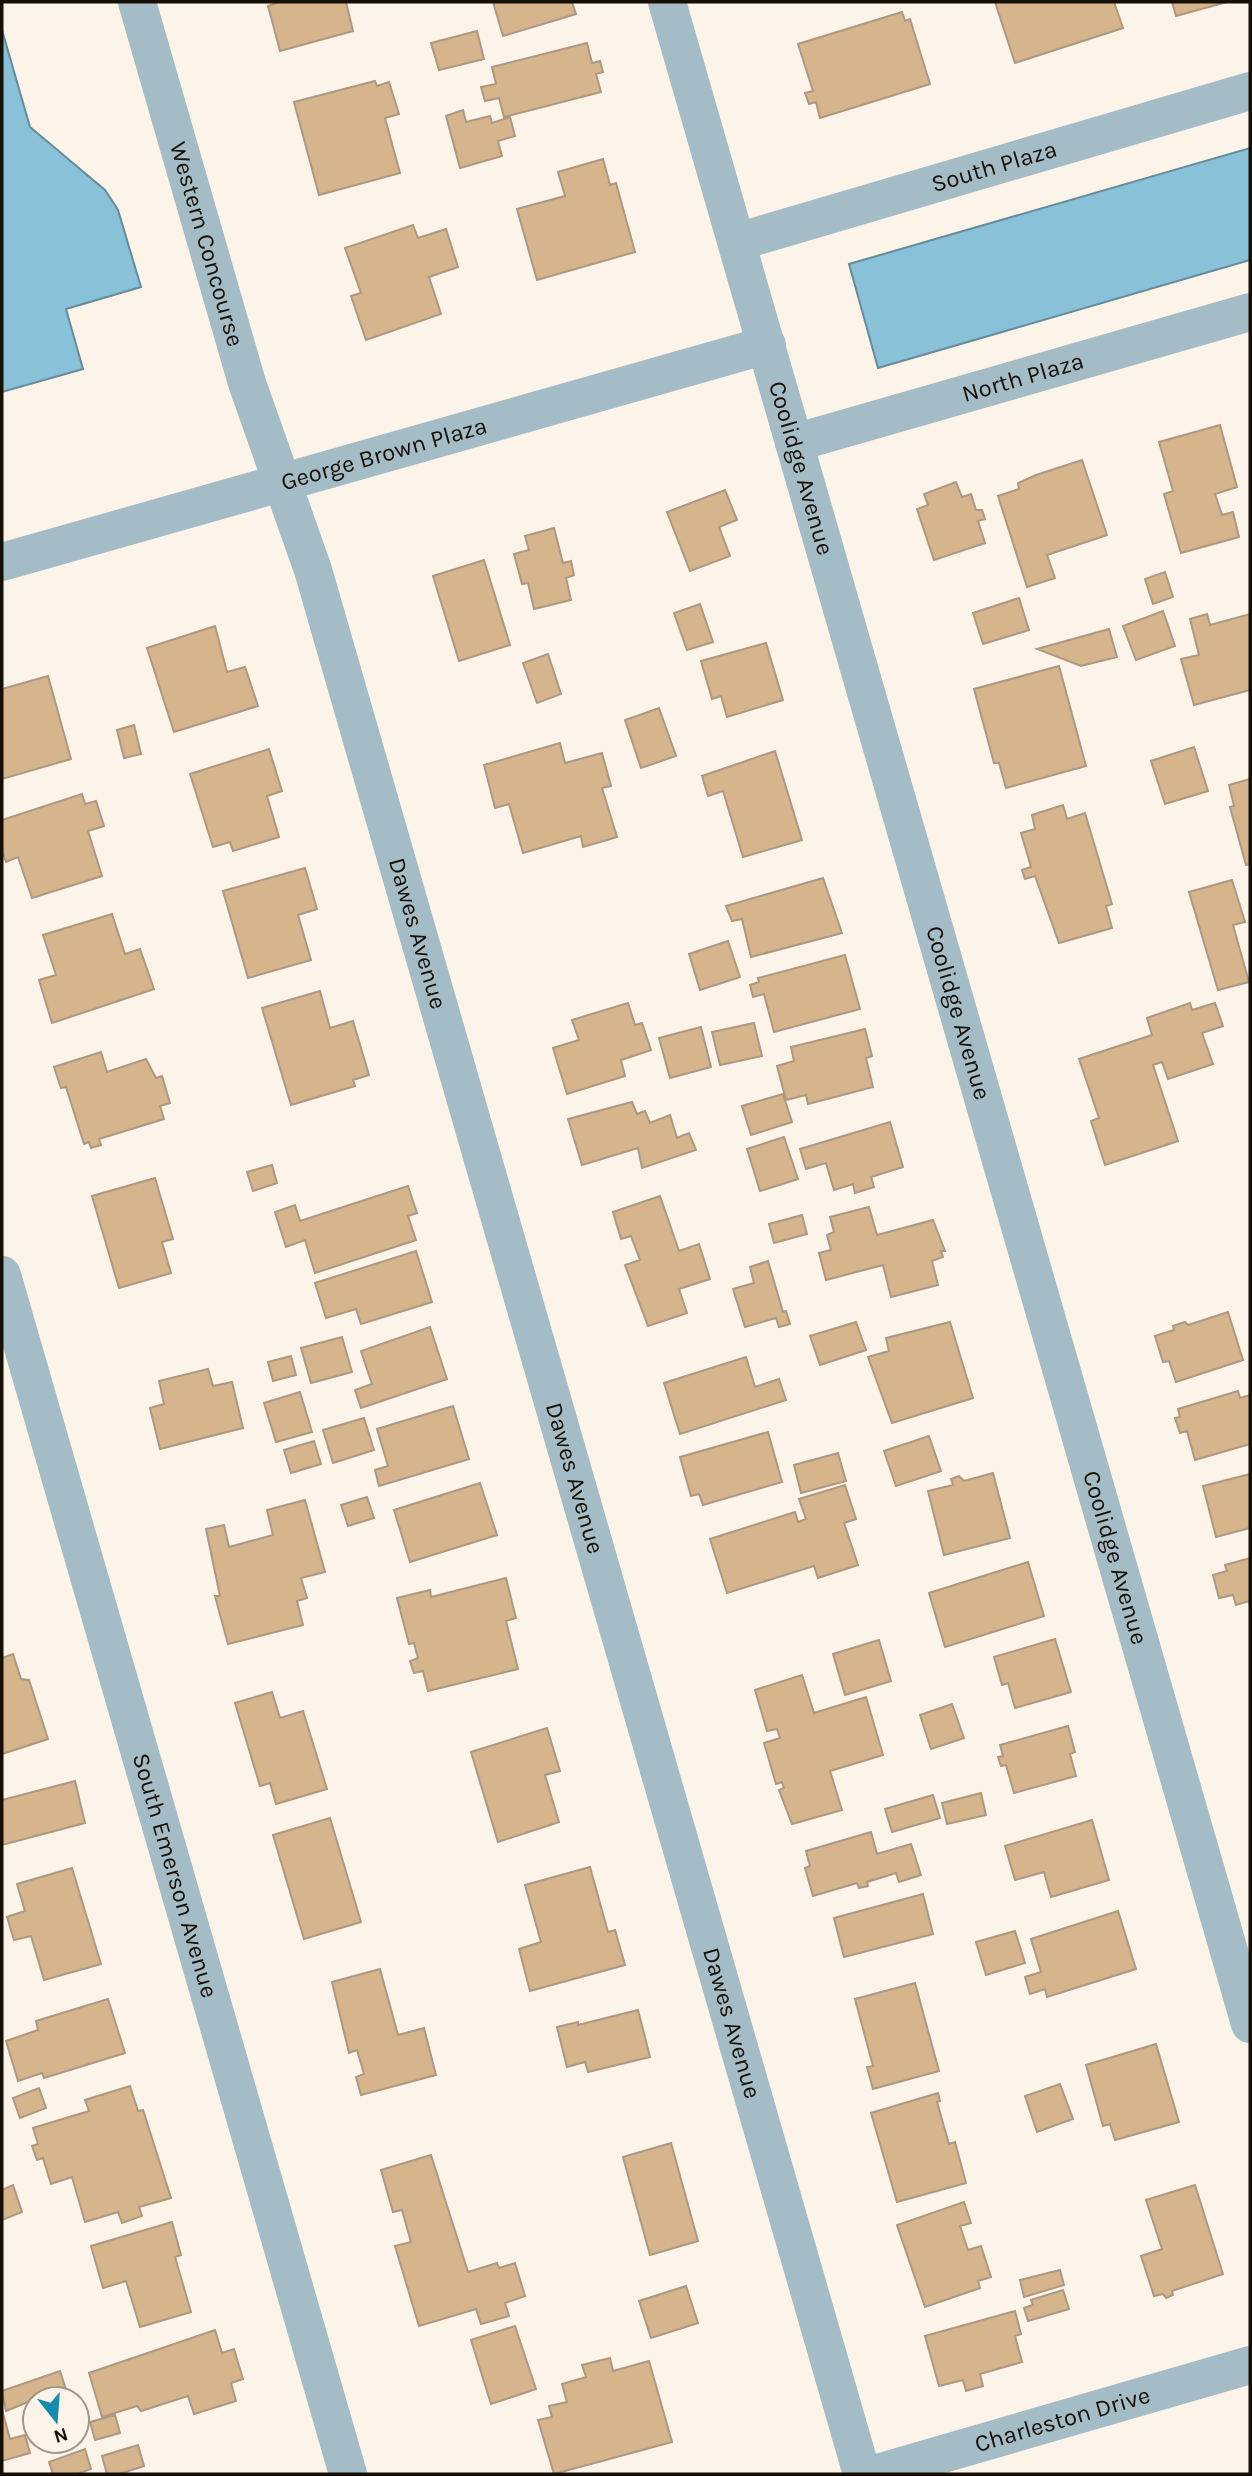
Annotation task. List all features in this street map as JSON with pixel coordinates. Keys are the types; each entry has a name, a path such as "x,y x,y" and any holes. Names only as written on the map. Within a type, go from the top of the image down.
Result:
{"street":[{"name":"Western Concourse","path":"137,2 247,383 281,483"},
{"name":"Coolidge Avenue","path":"667,2 1250,2024"},
{"name":"South Plaza","path":"737,242 1250,91"},
{"name":"North Plaza","path":"794,443 1250,312"},
{"name":"George Brown Plaza","path":"2,562 767,345"},
{"name":"Dawes Avenue","path":"281,483 313,570 862,2474"},
{"name":"South Emerson Avenue","path":"2,1275 348,2474"},
{"name":"Charleston Drive","path":"874,2474 1250,2365"}],"water":[{"path":"2,30 30,127 105,190 118,210 141,287 66,309 83,369 2,392"},
{"path":"1250,148 1250,260 878,368 849,264"}],"building":[{"path":"279,2 346,2 353,31 280,51 268,6"},
{"path":"493,2 572,2 576,14 503,36"},
{"path":"995,2 1114,2 1123,28 1015,63"},
{"path":"1172,2 1227,2 1176,16"},
{"path":"902,12 905,21 910,19 930,84 820,118 816,102 809,104 805,93 813,91 798,44"},
{"path":"477,31 484,59 439,70 431,43"},
{"path":"587,43 592,63 600,61 603,72 596,74 601,92 504,117 499,98 485,101 481,87 496,84 492,67"},
{"path":"375,81 377,86 389,82 399,114 385,118 400,173 319,195 294,102"},
{"path":"463,110 466,122 490,116 492,123 510,117 515,136 498,141 502,156 460,168 446,116"},
{"path":"603,159 610,185 616,183 635,252 537,280 517,209 565,196 558,172"},
{"path":"413,225 418,238 446,229 458,267 429,277 441,314 366,340 351,296 361,293 345,248"},
{"path":"1220,425 1237,487 1215,494 1222,515 1233,512 1239,537 1181,553 1164,494 1173,491 1159,442"},
{"path":"1082,460 1107,535 1047,555 1055,578 1027,587 998,496 1019,489 1018,483 1036,475"},
{"path":"956,482 962,497 971,494 976,510 982,510 985,519 978,521 985,543 934,560 917,509 928,505 924,494"},
{"path":"725,490 737,520 719,527 730,556 690,571 667,512"},
{"path":"554,528 563,563 571,561 574,575 566,578 571,600 534,609 528,583 522,584 514,554 529,550 525,536"},
{"path":"484,560 510,645 459,661 433,576"},
{"path":"1165,572 1173,597 1153,604 1145,579"},
{"path":"1019,598 1029,630 983,644 973,613"},
{"path":"700,604 713,642 687,650 674,613"},
{"path":"1163,611 1175,646 1136,660 1123,626"},
{"path":"1207,614 1210,625 1250,614 1250,690 1194,705 1181,659 1199,655 1190,619"},
{"path":"215,626 227,672 245,667 258,706 174,732 147,648"},
{"path":"1109,629 1117,657 1081,666 1037,649"},
{"path":"766,643 783,700 727,717 721,696 712,699 701,661"},
{"path":"548,654 561,694 537,703 523,663"},
{"path":"1059,666 1086,766 1006,788 999,763 994,763 974,689"},
{"path":"48,676 71,759 2,779 2,689"},
{"path":"659,708 676,756 641,768 625,720"},
{"path":"134,725 141,754 124,758 117,730"},
{"path":"560,743 565,763 602,753 611,786 602,788 617,837 583,847 581,836 523,853 509,804 495,808 484,765"},
{"path":"1194,747 1208,791 1165,804 1151,761"},
{"path":"269,749 282,791 267,796 279,837 233,851 230,842 213,847 190,774"},
{"path":"775,751 802,840 743,857 723,791 708,796 702,776"},
{"path":"1250,779 1250,864 1246,865 1230,807 1234,806 1229,785"},
{"path":"82,794 85,804 96,801 104,826 88,831 102,876 32,898 18,857 6,862 2,850 2,820"},
{"path":"1063,805 1067,819 1085,813 1112,904 1106,906 1112,928 1059,943 1035,876 1025,879 1022,870 1031,867 1021,833 1035,829 1032,815"},
{"path":"305,868 317,909 298,915 311,960 248,978 223,891"},
{"path":"823,878 842,933 751,957 742,919 732,921 726,906"},
{"path":"1232,880 1245,922 1233,925 1249,982 1218,990 1189,892"},
{"path":"112,914 125,954 140,949 154,989 52,1023 39,980 56,975 43,935"},
{"path":"728,941 740,977 700,990 689,954"},
{"path":"845,955 860,1009 774,1032 764,994 753,997 750,985 759,982 758,978"},
{"path":"320,991 330,1028 353,1021 369,1075 353,1080 355,1086 291,1105 262,1008"},
{"path":"628,1003 635,1025 642,1023 651,1050 621,1060 625,1076 567,1094 553,1048 579,1040 572,1020"},
{"path":"1190,1003 1192,1010 1215,1003 1223,1026 1202,1033 1213,1064 1168,1079 1162,1062 1153,1065 1178,1141 1105,1165 1091,1121 1099,1118 1079,1059 1152,1035 1147,1018"},
{"path":"754,1023 762,1056 720,1065 712,1032"},
{"path":"701,1027 711,1067 670,1078 659,1038"},
{"path":"865,1029 872,1056 866,1058 873,1087 808,1104 806,1095 786,1100 777,1066 794,1061 791,1047"},
{"path":"101,1052 107,1072 146,1059 156,1078 162,1076 170,1103 160,1106 164,1119 99,1139 101,1145 91,1148 89,1142 84,1144 66,1087 61,1088 54,1067"},
{"path":"783,1094 792,1122 751,1135 742,1106"},
{"path":"632,1102 637,1114 645,1111 650,1123 670,1115 677,1138 689,1133 696,1150 642,1168 638,1148 582,1165 568,1119"},
{"path":"890,1122 903,1167 871,1177 874,1187 855,1193 853,1184 834,1190 826,1163 806,1169 800,1149"},
{"path":"784,1137 798,1179 760,1191 747,1149"},
{"path":"272,1165 277,1183 253,1191 247,1172"},
{"path":"155,1178 173,1239 162,1242 171,1273 119,1288 92,1196"},
{"path":"408,1186 417,1213 408,1216 416,1240 315,1273 305,1240 286,1247 275,1212 295,1205 300,1221"},
{"path":"660,1196 679,1251 699,1244 710,1279 679,1289 687,1313 648,1326 625,1265 640,1260 631,1236 621,1239 613,1212"},
{"path":"869,1207 877,1235 933,1220 945,1251 941,1251 943,1257 932,1261 938,1285 891,1297 883,1265 826,1280 819,1253 831,1250 827,1235 834,1232 830,1217"},
{"path":"802,1215 807,1234 774,1243 769,1224"},
{"path":"416,1251 432,1302 361,1324 356,1309 326,1318 315,1283"},
{"path":"768,1261 783,1312 786,1311 790,1324 779,1327 776,1318 745,1327 733,1289 754,1283 750,1267"},
{"path":"1228,1312 1243,1360 1176,1382 1169,1361 1163,1362 1155,1336 1174,1330 1173,1326 1185,1322 1188,1325"},
{"path":"856,1322 866,1350 820,1365 810,1336"},
{"path":"950,1322 973,1398 892,1423 868,1357 889,1351 886,1338"},
{"path":"430,1327 447,1379 361,1408 355,1390 372,1384 361,1351"},
{"path":"342,1337 352,1372 311,1383 301,1348"},
{"path":"291,1356 296,1375 273,1381 268,1362"},
{"path":"746,1357 755,1387 779,1379 786,1400 680,1434 664,1383"},
{"path":"208,1369 213,1386 232,1382 243,1428 160,1449 150,1408 164,1404 159,1381"},
{"path":"1238,1391 1240,1398 1250,1395 1250,1444 1195,1460 1187,1431 1180,1433 1175,1418 1180,1417 1178,1409"},
{"path":"300,1392 312,1432 276,1442 264,1403"},
{"path":"453,1406 469,1459 379,1486 375,1470 388,1466 377,1429"},
{"path":"364,1418 374,1450 333,1463 323,1430"},
{"path":"768,1432 782,1482 703,1505 699,1494 691,1496 680,1457"},
{"path":"929,1436 941,1471 896,1486 884,1451"},
{"path":"314,1441 321,1464 291,1473 284,1450"},
{"path":"838,1453 846,1481 801,1493 794,1465"},
{"path":"993,1473 1010,1538 944,1555 928,1491 953,1485 951,1479 959,1476 964,1481"},
{"path":"1250,1474 1250,1528 1216,1537 1203,1486"},
{"path":"480,1483 497,1535 410,1562 394,1510"},
{"path":"845,1485 856,1519 844,1523 858,1565 818,1578 814,1566 727,1593 710,1539 795,1512 798,1522 806,1519 799,1499"},
{"path":"367,1497 374,1518 348,1526 341,1505"},
{"path":"305,1500 325,1572 301,1578 307,1598 297,1601 303,1625 228,1644 215,1596 220,1596 206,1529 224,1525 229,1547 273,1535 267,1510"},
{"path":"1250,1558 1250,1606 1249,1601 1236,1605 1233,1595 1219,1598 1213,1575 1227,1571 1225,1565"},
{"path":"1028,1562 1044,1616 945,1647 929,1593"},
{"path":"506,1578 516,1618 506,1621 518,1669 428,1691 423,1671 414,1673 410,1661 418,1658 414,1643 409,1644 397,1598 430,1590 431,1597"},
{"path":"1055,1639 1071,1692 1015,1708 1008,1683 1002,1685 994,1657"},
{"path":"879,1640 891,1681 845,1695 833,1654"},
{"path":"13,1654 21,1679 29,1680 48,1739 2,1754 2,1658"},
{"path":"802,1675 814,1713 866,1697 883,1755 830,1771 842,1810 792,1824 779,1790 784,1788 782,1782 776,1784 764,1743 780,1738 777,1729 767,1731 755,1690"},
{"path":"272,1692 280,1718 303,1711 327,1789 276,1804 270,1783 260,1786 235,1703"},
{"path":"952,1704 964,1738 931,1749 920,1715"},
{"path":"1068,1726 1075,1752 1070,1754 1076,1776 1014,1793 1006,1765 1001,1766 998,1757 1003,1756 1000,1745"},
{"path":"547,1728 560,1771 545,1775 559,1822 498,1842 471,1752"},
{"path":"75,1781 85,1823 2,1845 2,1800"},
{"path":"981,1793 986,1815 947,1824 942,1803"},
{"path":"933,1795 940,1818 892,1832 885,1809"},
{"path":"330,1818 361,1922 304,1939 273,1835"},
{"path":"1092,1820 1109,1880 1051,1897 1044,1872 1015,1880 1005,1846"},
{"path":"871,1832 877,1854 911,1844 921,1875 899,1882 896,1873 867,1882 868,1886 859,1888 857,1883 813,1896 805,1868 810,1866 806,1851"},
{"path":"590,1867 608,1932 615,1930 625,1965 530,1991 519,1949 541,1942 525,1885"},
{"path":"72,1868 101,1964 44,1980 31,1936 14,1940 7,1917 25,1911 17,1884"},
{"path":"923,1894 933,1934 844,1957 834,1918"},
{"path":"1118,1911 1136,1969 1047,1997 1045,1989 1030,1994 1025,1977 1041,1972 1031,1939"},
{"path":"1015,1931 1025,1963 986,1975 976,1942"},
{"path":"380,1969 398,2035 424,2028 436,2075 361,2095 356,2077 364,2074 357,2050 349,2053 332,1982"},
{"path":"915,1983 939,2071 873,2089 867,2067 873,2066 855,1999"},
{"path":"108,1999 125,2053 44,2078 42,2073 18,2081 6,2041 38,2030 36,2021"},
{"path":"638,2010 650,2057 588,2072 585,2062 567,2067 557,2027 578,2022 578,2025"},
{"path":"1156,2044 1179,2122 1115,2140 1110,2124 1103,2126 1086,2065"},
{"path":"1060,2084 1073,2119 1037,2132 1025,2096"},
{"path":"130,2086 138,2111 143,2110 171,2198 139,2207 142,2216 122,2223 118,2212 85,2222 72,2177 51,2184 43,2158 37,2160 32,2146 38,2144 33,2128 89,2111 85,2100"},
{"path":"39,2088 46,2108 20,2118 13,2098"},
{"path":"938,2093 940,2101 937,2102 949,2144 955,2142 966,2183 897,2202 871,2113"},
{"path":"671,2143 698,2241 650,2255 623,2157"},
{"path":"431,2155 468,2272 497,2263 499,2268 515,2263 525,2296 505,2303 509,2316 481,2324 476,2309 419,2326 395,2246 411,2242 402,2210 393,2212 381,2170"},
{"path":"13,2185 22,2212 2,2220 2,2190"},
{"path":"1195,2185 1223,2274 1172,2291 1173,2295 1166,2298 1163,2294 1154,2296 1141,2256 1162,2249 1146,2200"},
{"path":"964,2202 971,2223 960,2226 968,2250 981,2246 991,2277 978,2281 980,2288 925,2307 897,2225"},
{"path":"172,2222 181,2255 175,2257 191,2312 140,2327 126,2281 103,2288 91,2246"},
{"path":"1060,2270 1064,2285 1024,2297 1020,2280"},
{"path":"686,2286 698,2323 651,2338 639,2301"},
{"path":"1063,2290 1069,2309 1028,2321 1024,2308 1033,2305 1031,2300"},
{"path":"1015,2311 1021,2334 1015,2336 1022,2362 980,2374 983,2386 966,2391 963,2380 939,2386 925,2336"},
{"path":"515,2326 536,2389 491,2404 471,2340"},
{"path":"215,2330 222,2353 234,2349 243,2379 231,2383 236,2401 194,2414 188,2396 141,2411 137,2406 102,2417 89,2373"},
{"path":"610,2358 613,2371 649,2361 672,2442 554,2474 538,2420 552,2417 549,2406 567,2402 562,2384 586,2377 582,2365"},
{"path":"60,2371 64,2385 21,2385 21,2405 6,2411 2,2391"},
{"path":"2,2410 10,2439 21,2436 23,2455 2,2461"},
{"path":"115,2415 120,2433 95,2440 91,2422"},
{"path":"138,2445 144,2466 119,2474 107,2474 102,2456"},
{"path":"68,2455 87,2455 91,2469 77,2474 53,2474 49,2462"}]}
